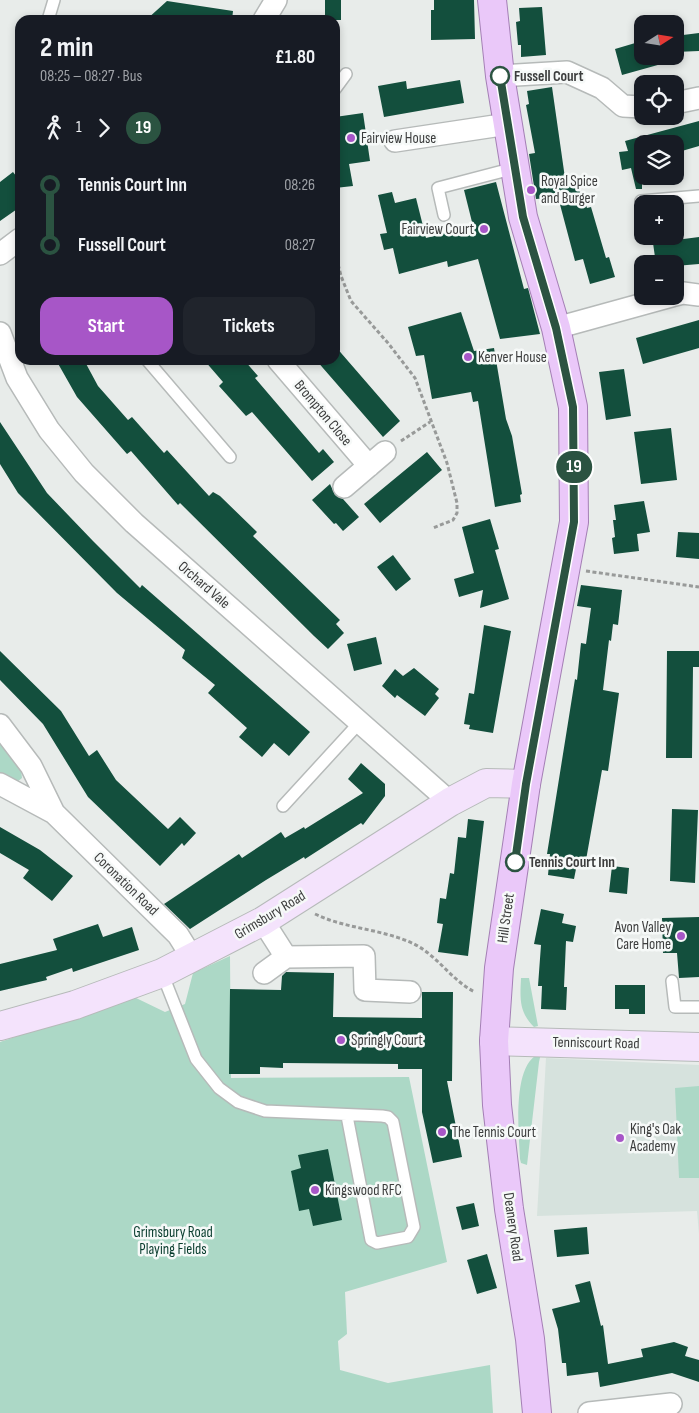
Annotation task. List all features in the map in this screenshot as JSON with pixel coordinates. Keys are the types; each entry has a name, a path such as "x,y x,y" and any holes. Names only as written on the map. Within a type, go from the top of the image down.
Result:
{"main road":[{"name":"Hill Street","path":"492,0 500,76 523,217 556,328 573,407 574,522 526,784 499,968 494,1041"},
{"name":"Deanery Road","path":"494,1041 497,1105 509,1209 530,1339 537,1413"}],"street":[{"path":"267,15 276,0"},
{"path":"500,76 567,72 602,88 623,106 634,107"},
{"path":"684,101 699,98"},
{"path":"395,141 508,124"},
{"path":"0,254 15,243"},
{"path":"684,293 699,294"},
{"path":"556,328 640,305"},
{"name":"Orchard Vale","path":"0,333 17,378 49,430 84,473 134,523 450,802"},
{"name":"Brompton Close","path":"282,365 368,466"},
{"path":"344,487 385,452"},
{"name":"Coronation Road","path":"0,725 31,766 54,813"},
{"name":"Grimsbury Road","path":"0,1026 75,1005 162,973 193,959 263,921 450,802 486,783 526,784"},
{"name":"Coronation Road","path":"0,784 54,813 178,934 193,959"},
{"path":"263,921 286,957"},
{"path":"264,973 286,957 364,956 365,990 410,992"},
{"name":"Tenniscourt Road","path":"494,1041 699,1047"},
{"path":"589,1413 671,1404"}],"lane":[{"path":"50,15 54,0"},
{"path":"340,82 346,74"},
{"path":"444,215 438,188 515,168"},
{"path":"684,197 699,196"},
{"path":"151,365 230,458"},
{"path":"284,806 360,722"},
{"path":"162,973 196,1059 219,1088 238,1102 265,1112 382,1116 388,1117 393,1122 414,1227 408,1237 377,1243 371,1240 347,1116"},
{"path":"672,981 675,1007 699,1007"}],"path":[{"path":"340,272 352,301 388,343 414,378 447,463 457,503 457,513 453,520 433,528"},
{"path":"385,452 430,422"},
{"path":"566,569 699,587"},
{"path":"292,903 328,920 378,931 415,944 441,963 464,987 497,1002"}],"shaded area":[{"name":"King's Oak Academy","path":"546,1058 699,1065 699,1234 697,1211 537,1216"}],"green space":[{"path":"0,738 21,769 22,778 17,782 0,774"},
{"name":"Grimsbury Road Playing Fields","path":"230,956 231,1078 409,1077 447,1262 345,1292 347,1334 338,1341 340,1370 388,1383 490,1365 493,1413 0,1413 0,1042 134,997 165,1012 185,1004 193,973"},
{"path":"521,978 529,978 538,1026 534,1027 523,1010"},
{"path":"541,1053 527,1165 521,1163 520,1159 518,1117 521,1084 531,1059"},
{"path":"699,1086 699,1178 679,1178 675,1088"}],"building":[{"path":"325,0 341,0 341,20 340,15 325,15"},
{"path":"434,0 474,0 475,39 431,40 431,10 434,10"},
{"path":"167,1 233,11 233,15 152,15"},
{"path":"542,7 546,55 521,57 521,45 518,45 516,22 520,21 519,8"},
{"path":"699,33 699,51 684,52 684,35"},
{"path":"634,43 634,65 658,65 622,75 615,49"},
{"path":"460,80 464,103 384,117 378,86 406,81 407,89"},
{"path":"552,87 565,178 578,176 580,196 583,195 587,208 591,207 606,258 609,257 615,277 590,284 583,259 575,261 558,197 536,199 529,154 535,153 526,105 529,104 527,91"},
{"name":"Fairview House","path":"363,113 370,161 349,164 353,186 340,187 340,116"},
{"path":"699,121 699,146 684,150 684,135 647,135"},
{"path":"634,139 634,181 631,168 622,170 619,152 628,151 625,141"},
{"path":"13,172 15,175 15,210 0,221 0,182"},
{"name":"Fairview Court","path":"496,182 524,289 528,288 540,334 500,339 478,259 448,267 447,261 399,274 393,248 384,250 380,234 387,233 378,195 392,192 395,203 416,198 426,238 473,226 464,190"},
{"path":"635,185 642,185 642,189 636,189"},
{"path":"699,237 699,264 684,265 684,255 655,255 653,245 684,245 684,239"},
{"path":"461,312 474,351 494,348 506,419 512,436 522,494 520,495 521,502 495,507 478,401 473,402 471,392 432,399 424,355 416,356 408,327"},
{"path":"699,320 699,348 643,364 636,338"},
{"path":"340,352 400,421 383,437 320,365 340,365"},
{"path":"59,365 87,365 98,386 128,420 132,417 164,453 167,450 209,496 213,492 220,496 257,532 253,536 340,620 336,624 344,633 328,649 180,503 178,505 131,451 127,454 77,397"},
{"path":"208,365 248,365 258,376 255,378 319,453 323,449 334,462 312,481 252,412 246,416 219,386 223,382"},
{"path":"624,369 631,416 606,420 599,372"},
{"path":"0,422 47,493 140,588 142,585 310,732 289,756 274,743 262,757 239,737 247,728 208,693 215,685 182,658 185,650 117,593 18,493 0,464"},
{"path":"671,428 677,480 641,484 634,432"},
{"path":"427,452 442,470 380,523 364,504"},
{"path":"330,484 335,495 343,499 359,517 343,531 312,500"},
{"path":"644,501 650,532 637,534 639,551 614,554 612,538 615,537 613,520 616,520 614,505"},
{"path":"490,519 499,549 495,550 509,599 480,608 483,590 459,597 454,579 474,573 462,527"},
{"path":"678,532 699,533 699,559 676,557"},
{"path":"393,555 411,579 396,591 377,567"},
{"path":"581,585 622,590 618,625 613,624 611,641 609,640 603,690 619,693 608,771 602,770 586,860 578,859 574,879 548,875 550,854 547,854 575,679 577,680 581,643 586,644 591,608 577,606"},
{"path":"484,625 511,631 493,733 469,729 470,725 464,724 469,693 474,694"},
{"path":"376,637 382,664 354,671 347,644"},
{"path":"0,651 61,711 89,756 97,750 116,780 168,829 180,817 196,833 184,846 182,843 160,866 88,797 43,724 0,680"},
{"path":"667,651 699,651 699,667 693,667 692,758 666,758"},
{"path":"414,668 439,689 435,694 439,698 425,716 397,695 395,698 382,686 395,669 403,676"},
{"path":"361,763 385,784 385,796 363,825 361,823 305,859 304,857 190,929 164,904 239,854 242,858 281,832 285,838 304,827 305,829 363,793 348,779"},
{"path":"672,809 698,810 695,883 670,881"},
{"path":"468,819 484,821 468,956 438,952 443,924 437,923 440,898 446,899 450,873 454,874 458,837 466,838"},
{"path":"0,827 40,850 73,876 52,901 23,878 29,870 0,853"},
{"path":"612,866 629,868 627,894 609,892"},
{"path":"541,909 564,914 562,923 576,926 573,942 566,941 564,987 567,987 566,1010 541,1009 542,986 538,986 541,945 534,944"},
{"name":"Avon Valley Care Home","path":"699,917 699,977 679,978 677,953 663,953 662,918"},
{"path":"98,924 103,937 132,927 139,950 73,972 72,968 46,977 47,980 0,991 0,964 57,950 53,939"},
{"name":"Springly Court","path":"286,972 334,973 333,1017 422,1018 422,992 453,992 452,1081 447,1081 462,1157 433,1163 422,1112 422,1069 398,1069 398,1064 283,1063 283,1068 260,1067 260,1074 229,1074 230,989 281,990 282,976"},
{"path":"615,985 645,985 645,1014 629,1014 629,1009 615,1009"},
{"name":"Kingswood RFC","path":"328,1149 342,1220 313,1226 309,1209 299,1211 291,1171 301,1168 298,1155"},
{"path":"474,1203 479,1226 462,1230 456,1207"},
{"path":"587,1227 589,1254 557,1257 554,1230"},
{"path":"487,1254 497,1288 477,1294 467,1260"},
{"path":"590,1281 601,1326 603,1325 608,1364 643,1357 641,1349 674,1342 688,1347 685,1356 699,1360 699,1382 672,1373 600,1387 598,1372 567,1376 566,1363 562,1363 558,1329 552,1309 580,1302 575,1285"}],"bus line":[{"name":"19","path":"500,76 523,217 556,328 573,407 574,522 526,784 515,862"}],"place":[{"name":"Fussell Court","path":"500,76"},
{"name":"Fairview House","path":"351,138"},
{"name":"Royal Spice and Burger","path":"531,190"},
{"name":"Fairview Court","path":"484,229"},
{"name":"Kenver House","path":"468,357"},
{"name":"Tennis Court Inn","path":"515,862"},
{"name":"Avon Valley Care Home","path":"681,936"},
{"name":"Springly Court","path":"341,1040"},
{"name":"The Tennis Court","path":"442,1132"},
{"name":"King's Oak Academy","path":"620,1138"},
{"name":"Kingswood RFC","path":"315,1190"}]}
